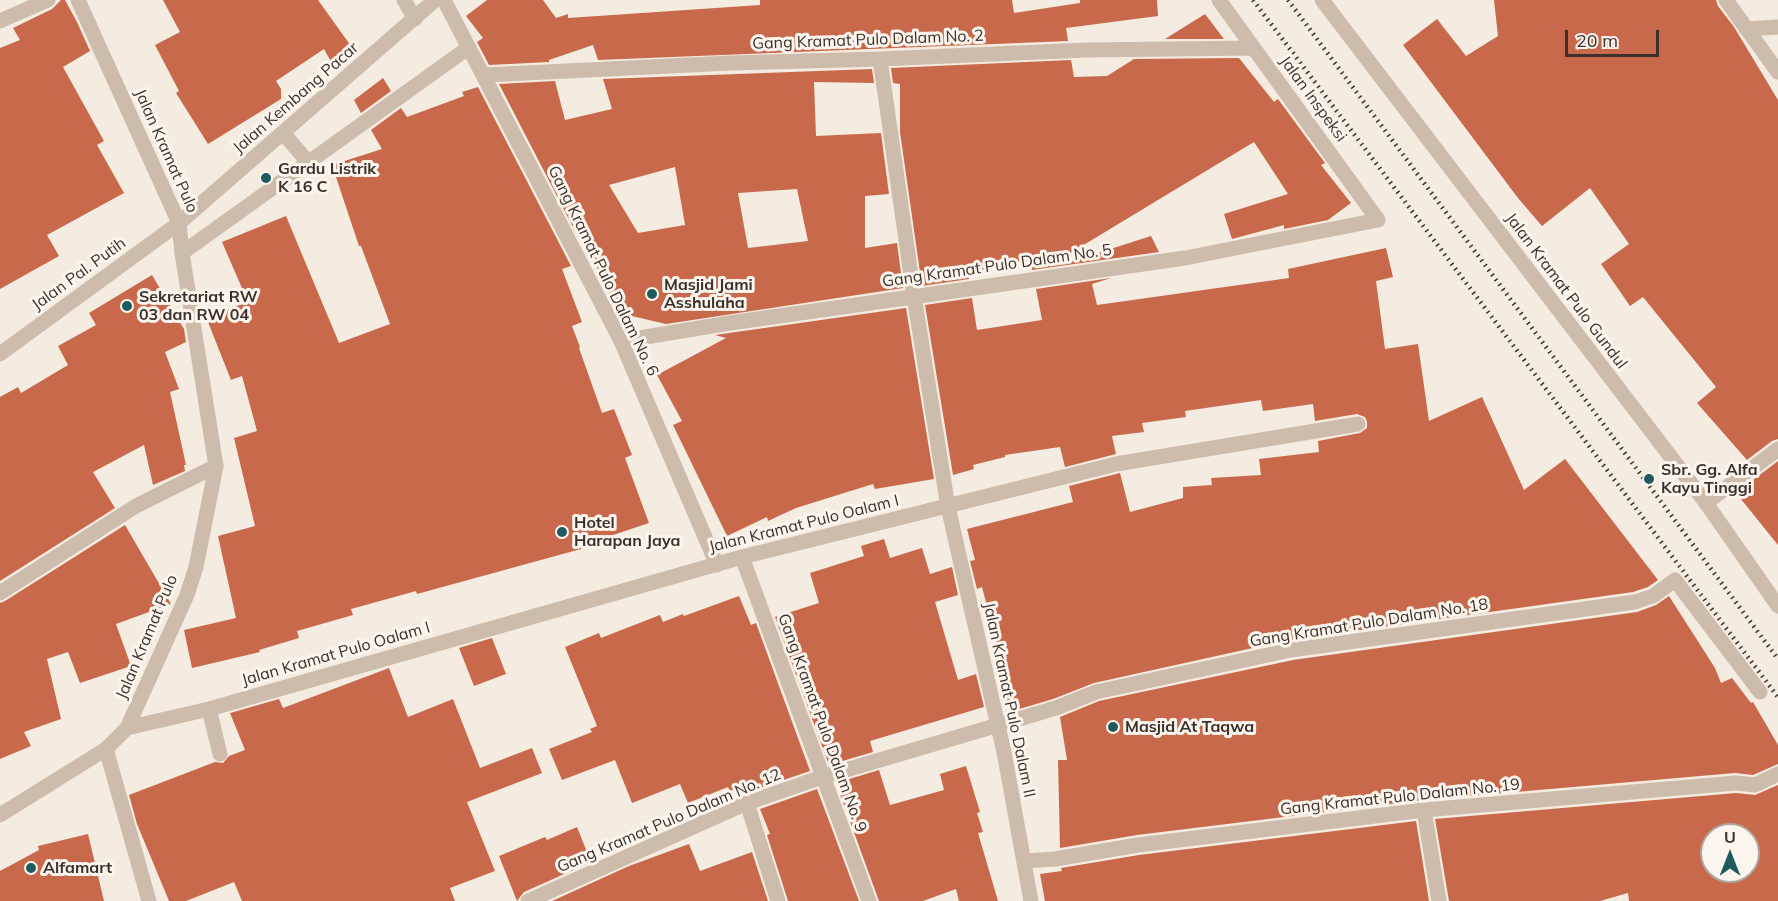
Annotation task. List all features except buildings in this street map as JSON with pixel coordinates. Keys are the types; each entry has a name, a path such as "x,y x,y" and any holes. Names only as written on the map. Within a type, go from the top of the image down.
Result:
{"street":[{"path":"0,21 48,0"},
{"name":"Jalan Kramat Pulo","path":"0,815 106,749 127,728 187,595 196,567 216,466 179,222 78,0"},
{"path":"405,0 415,19"},
{"name":"Jalan Inspeksi","path":"1219,0 1378,220"},
{"name":"Jalan Kramat Pulo Gundul","path":"1322,0 1706,503 1778,606"},
{"path":"1726,0 1778,72"},
{"name":"Jalan Kembang Pacar","path":"179,222 287,138 415,19 441,1"},
{"name":"Gang Kramat Pulo Dalam No. 6","path":"441,1 484,75 621,341 717,565"},
{"path":"1746,29 1778,27"},
{"path":"182,253 308,162 465,42"},
{"name":"Gang Kramat Pulo Dalam No. 2","path":"484,75 1086,50 1254,48"},
{"name":"Jalan Kramat Pulo Dalam II","path":"880,59 914,297 948,507 997,724 1031,901"},
{"path":"287,138 308,162"},
{"name":"Gang Kramat Pulo Dalam No. 5","path":"621,341 730,322 1185,258 1378,220"},
{"name":"Jalan Pal. Putih","path":"0,354 179,222"},
{"name":"Jalan Kramat Pulo Oalam I","path":"127,728 209,709 742,557 1116,464 1358,424"},
{"path":"1706,503 1778,449"},
{"path":"0,593 136,506 216,466"},
{"name":"Gang Kramat Pulo Dalam No. 9","path":"742,557 869,901"},
{"name":"Gang Kramat Pulo Dalam No. 18","path":"997,724 1056,708 1096,692 1291,650 1635,602 1653,596 1675,580 1760,692"},
{"path":"209,709 220,754"},
{"name":"Gang Kramat Pulo Dalam No. 12","path":"528,901 747,803 822,777 997,724"},
{"path":"106,749 149,901"},
{"name":"Gang Kramat Pulo Dalam No. 19","path":"1024,861 1055,859 1158,843 1424,810 1736,783 1755,785 1778,774"},
{"path":"747,803 778,901"},
{"path":"1424,810 1439,901"}],"railway":[{"path":"1253,0 1778,697"},
{"path":"1288,0 1778,659"}],"place":[{"name":"Gardu Listrik K 16 C","path":"266,178"},
{"name":"Masjid Jami Asshulaha","path":"652,294"},
{"name":"Sekretariat RW 03 dan RW 04","path":"127,306"},
{"name":"Sbr. Gg. Alfa Kayu Tinggi","path":"1649,479"},
{"name":"Hotel Harapan Jaya","path":"562,532"},
{"name":"Masjid At Taqwa","path":"1113,727"},
{"name":"Alfamart","path":"31,868"}]}
